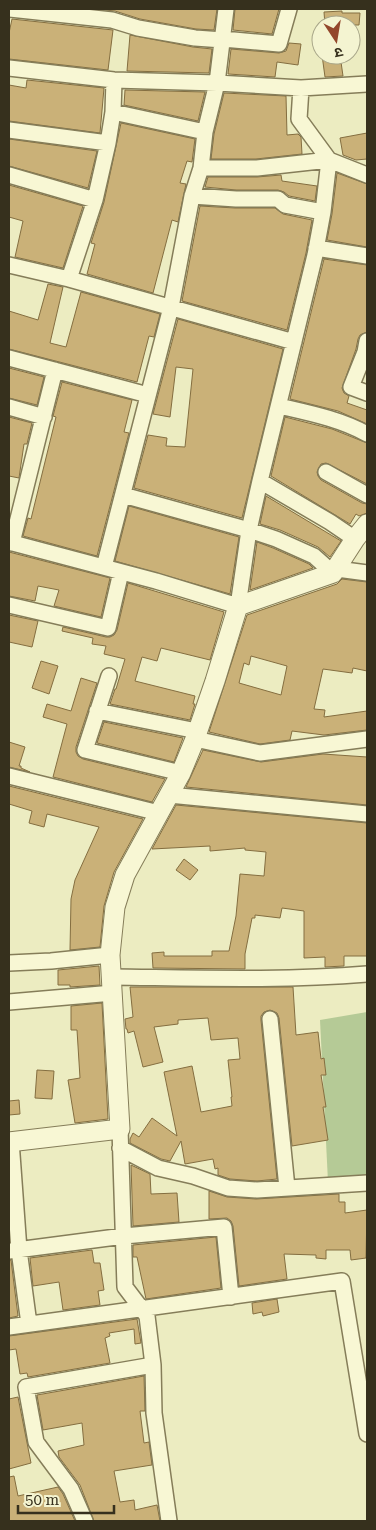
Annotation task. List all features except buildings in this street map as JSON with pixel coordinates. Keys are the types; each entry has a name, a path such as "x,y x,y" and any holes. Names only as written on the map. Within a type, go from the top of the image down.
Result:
{"street":[{"path":"11,9 112,14 138,28 195,38 279,44 289,9"},
{"path":"104,567 171,307 192,196 200,168 205,132 217,83 226,9"},
{"path":"9,68 114,80 301,88 367,84"},
{"path":"70,279 95,200 108,143 113,112 114,80"},
{"path":"169,1521 154,1413 154,1365 147,1316 125,1287 120,1139 110,955 115,907 125,875 181,773 196,735 238,606 260,481 323,212 329,160 299,119 301,88"},
{"path":"113,112 205,132"},
{"path":"9,130 108,143"},
{"path":"200,168 257,168 329,160 367,174"},
{"path":"9,175 95,200"},
{"path":"192,196 236,200 278,199 285,205 323,212"},
{"path":"316,248 367,256"},
{"path":"9,265 70,279 294,342"},
{"path":"366,348 351,387 367,393"},
{"path":"9,358 148,395"},
{"path":"55,370 10,543 104,567 238,606 335,571 367,573"},
{"path":"279,406 319,415 357,428 367,434"},
{"path":"9,408 44,417"},
{"path":"326,472 367,494"},
{"path":"260,481 355,539"},
{"path":"123,495 276,539 314,556 335,571"},
{"path":"335,571 367,524"},
{"path":"9,605 108,628 121,572"},
{"path":"108,676 85,750 181,773"},
{"path":"97,711 260,753 367,739"},
{"path":"9,776 159,813"},
{"path":"169,795 367,814"},
{"path":"9,952 51,961"},
{"path":"9,963 110,955"},
{"path":"9,1002 112,985 367,974"},
{"path":"270,1019 287,1188"},
{"path":"29,1324 14,1251 10,1141 120,1139 158,1168 194,1176 228,1188 257,1190 367,1183"},
{"path":"14,1251 124,1236 224,1227 231,1297"},
{"path":"9,1327 342,1281 367,1434"},
{"path":"85,1521 71,1489 36,1442 26,1387 154,1365"}],"green space":[{"path":"367,1012 367,1178 328,1182 320,1020"}]}
